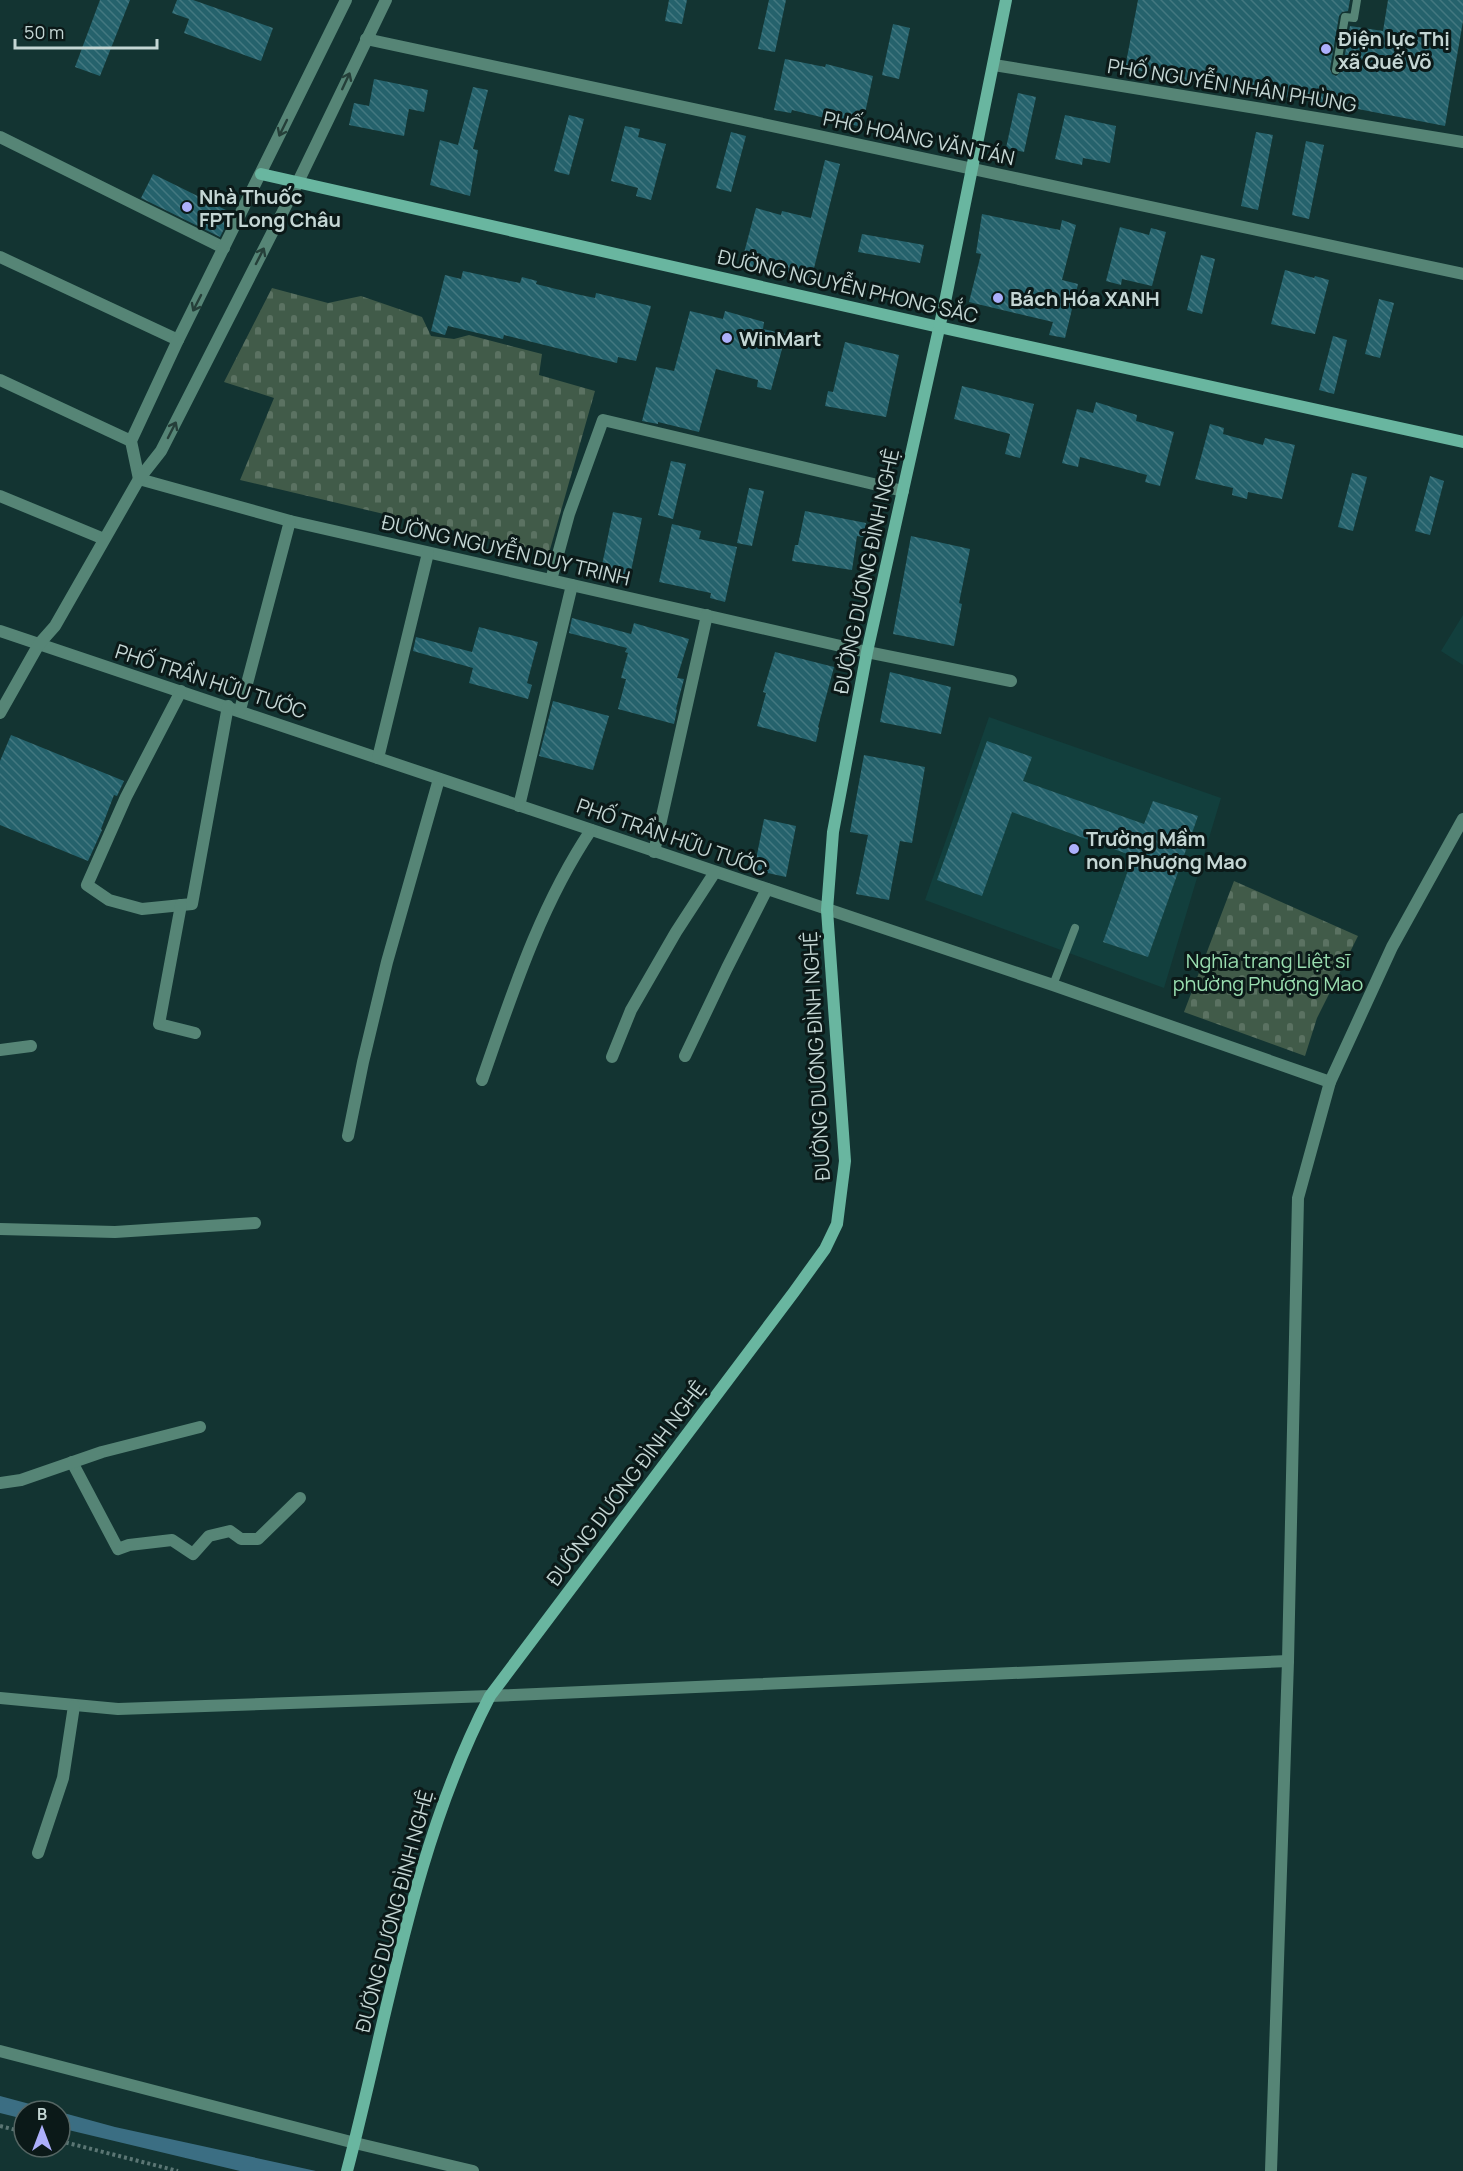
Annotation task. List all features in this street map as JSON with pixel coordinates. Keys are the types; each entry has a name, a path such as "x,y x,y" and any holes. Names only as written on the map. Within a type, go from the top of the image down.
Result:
{"main road":[{"name":"ĐƯỜNG DƯƠNG ĐÌNH NGHỆ","path":"347,2171 402,1940 437,1816 471,1732 490,1696 794,1292 825,1249 837,1224 845,1161 827,910 833,832 867,652 973,169 994,65 1004,0"},
{"name":"ĐƯỜNG NGUYỄN PHONG SẮC","path":"261,174 1463,442"}],"street":[{"path":"139,478 131,441 177,340 346,0"},
{"path":"0,713 39,644 53,629 139,478 161,452 298,182 386,0"},
{"name":"PHỐ HOÀNG VĂN TÁN","path":"366,39 1463,274"},
{"name":"PHỐ NGUYỄN NHÂN PHÙNG","path":"994,65 1463,142"},
{"path":"0,137 224,248"},
{"path":"0,257 177,340"},
{"path":"0,380 131,441"},
{"path":"551,580 569,514 603,420 903,490"},
{"name":"ĐƯỜNG NGUYỄN DUY TRINH","path":"139,478 290,521 867,652 1011,681"},
{"path":"0,496 104,539"},
{"path":"181,691 126,797 87,885 109,900 142,909 192,904 234,708 290,521"},
{"path":"378,758 429,553"},
{"path":"519,806 572,585"},
{"path":"654,852 707,615"},
{"name":"PHỐ TRẦN HỮU TƯỚC","path":"0,631 1053,985 1330,1082"},
{"path":"348,1136 387,962 439,779"},
{"path":"1271,2171 1288,1661 1299,1194 1330,1082 1392,947 1463,819"},
{"path":"482,1080 518,976 545,911 571,859 591,830"},
{"path":"612,1057 631,1010 676,932 715,872"},
{"path":"685,1056 767,889"},
{"path":"181,905 159,1024 195,1033"},
{"path":"0,1050 31,1046"},
{"path":"0,1229 116,1232 255,1223"},
{"path":"0,1483 21,1480 72,1462 200,1427"},
{"path":"72,1462 118,1549 129,1545 172,1540 194,1554 209,1536 230,1530 241,1539 258,1539 300,1498"},
{"path":"0,1698 118,1709 490,1696 1288,1661"},
{"path":"38,1852 63,1778 74,1706"},
{"path":"0,2051 472,2171"}],"lane":[{"path":"1336,70 1345,17 1354,18 1357,0"},
{"path":"1053,985 1075,928"}],"path":[{"path":"72,2144 178,2171"}],"shaded area":[{"path":"1463,615 1463,665 1441,651"},
{"name":"Trường Mầm non Phượng Mao","path":"989,717 1221,798 1164,988 925,900"},
{"path":"0,2096 12,2099 12,2116 0,2113"},
{"path":"72,2115 115,2127 316,2171 240,2171 72,2131"}],"green space":[{"path":"272,288 328,303 361,296 422,317 431,336 454,339 469,335 542,354 539,375 595,391 549,553 240,480 274,398 224,382"},
{"name":"Nghĩa trang Liệt sĩ phường Phượng Mao","path":"1234,881 1358,936 1317,1018 1305,1056 1184,1012"}],"building":[{"path":"100,0 130,0 100,76 75,67"},
{"path":"177,0 193,0 273,28 261,61 184,33 189,19 172,13"},
{"path":"669,0 687,0 682,24 665,21"},
{"path":"769,0 786,0 775,52 758,49"},
{"path":"1138,0 1350,0 1348,11 1342,12 1339,16 1330,69 1336,76 1342,71 1350,26 1383,31 1388,0 1463,0 1463,21 1445,126 1358,109 1184,81 1185,79 1125,68"},
{"path":"893,24 910,28 899,79 882,75"},
{"path":"785,59 825,67 826,64 873,76 862,127 792,110 791,113 774,110"},
{"path":"374,79 428,90 424,112 409,109 404,136 349,125 354,103 369,106"},
{"path":"473,87 488,90 473,149 478,150 470,196 430,185 440,140 458,145"},
{"path":"1018,93 1036,97 1024,152 1006,148"},
{"path":"569,115 584,119 569,175 554,171"},
{"path":"1065,115 1116,126 1110,163 1083,158 1082,165 1055,159"},
{"path":"625,126 640,129 638,137 666,144 651,200 636,196 638,188 611,181"},
{"path":"731,132 746,136 731,192 716,188"},
{"path":"1256,132 1273,135 1258,210 1241,206"},
{"path":"1306,141 1324,145 1309,219 1292,215"},
{"path":"825,160 840,164 811,280 757,264 756,268 741,264 756,208 781,215 782,211 811,218"},
{"name":"Nhà Thuốc FPT Long Châu","path":"153,174 232,213 220,237 141,198"},
{"path":"982,214 1060,230 1062,220 1076,225 1062,280 1078,284 1065,338 1049,335 1053,322 969,302 981,254 976,253"},
{"path":"1120,227 1149,235 1151,228 1166,232 1152,286 1122,279 1121,285 1106,281"},
{"path":"862,234 924,245 920,263 858,252"},
{"path":"1201,255 1215,259 1202,314 1187,310"},
{"path":"1285,270 1329,280 1315,334 1271,324"},
{"path":"463,271 520,283 522,277 537,281 536,284 576,294 595,298 596,293 651,306 636,361 618,357 617,363 504,335 503,339 448,326 445,335 431,331 445,275 461,279"},
{"path":"1379,299 1394,303 1380,358 1365,354"},
{"path":"690,311 723,319 725,311 764,322 763,329 786,334 771,390 757,387 758,380 716,369 699,432 658,422 658,424 642,421 656,367 674,371"},
{"path":"1333,336 1347,340 1334,394 1319,390"},
{"path":"845,342 899,355 886,417 825,406 828,391 833,392"},
{"path":"962,386 1034,404 1020,458 1005,454 1010,434 954,419"},
{"path":"1096,402 1137,415 1136,421 1174,432 1160,486 1145,482 1147,475 1080,457 1078,467 1062,463 1077,409 1093,413"},
{"path":"1210,424 1224,428 1223,434 1263,445 1265,438 1295,445 1282,499 1248,492 1247,499 1232,495 1233,488 1195,479"},
{"path":"671,461 686,464 673,519 658,515"},
{"path":"1352,473 1367,477 1353,531 1338,527"},
{"path":"1430,476 1444,481 1430,535 1415,531"},
{"path":"749,488 764,491 752,546 737,543"},
{"path":"805,511 866,523 863,537 857,536 852,570 792,561"},
{"path":"613,512 642,518 630,576 601,570"},
{"path":"672,524 701,531 699,539 737,547 725,602 710,598 711,593 659,582"},
{"path":"911,536 970,549 959,603 962,604 954,646 893,634"},
{"path":"572,618 631,634 634,623 689,639 677,678 684,679 674,724 618,709 626,679 621,678 628,653 625,652 627,648 569,633"},
{"path":"479,627 538,642 527,683 532,685 528,699 469,683 473,668 413,651 416,637 472,652"},
{"path":"775,652 834,667 816,742 757,726 766,693 763,692"},
{"path":"890,672 951,687 941,734 880,722"},
{"path":"553,701 609,716 593,770 539,756"},
{"path":"11,735 124,781 117,796 114,795 88,861 0,825 0,761"},
{"path":"987,741 1032,757 1023,781 1144,824 1153,801 1198,816 1148,957 1103,942 1133,856 1012,812 982,896 937,880"},
{"path":"864,755 925,767 912,843 900,841 889,900 856,894 868,835 850,832"},
{"path":"764,819 796,826 786,877 754,870"}],"place":[{"name":"Điện lực Thị xã Quế Võ","path":"1326,49"},
{"name":"Nhà Thuốc FPT Long Châu","path":"187,207"},
{"name":"Bách Hóa XANH","path":"998,298"},
{"name":"WinMart","path":"727,338"},
{"name":"Trường Mầm non Phượng Mao","path":"1074,849"}]}
